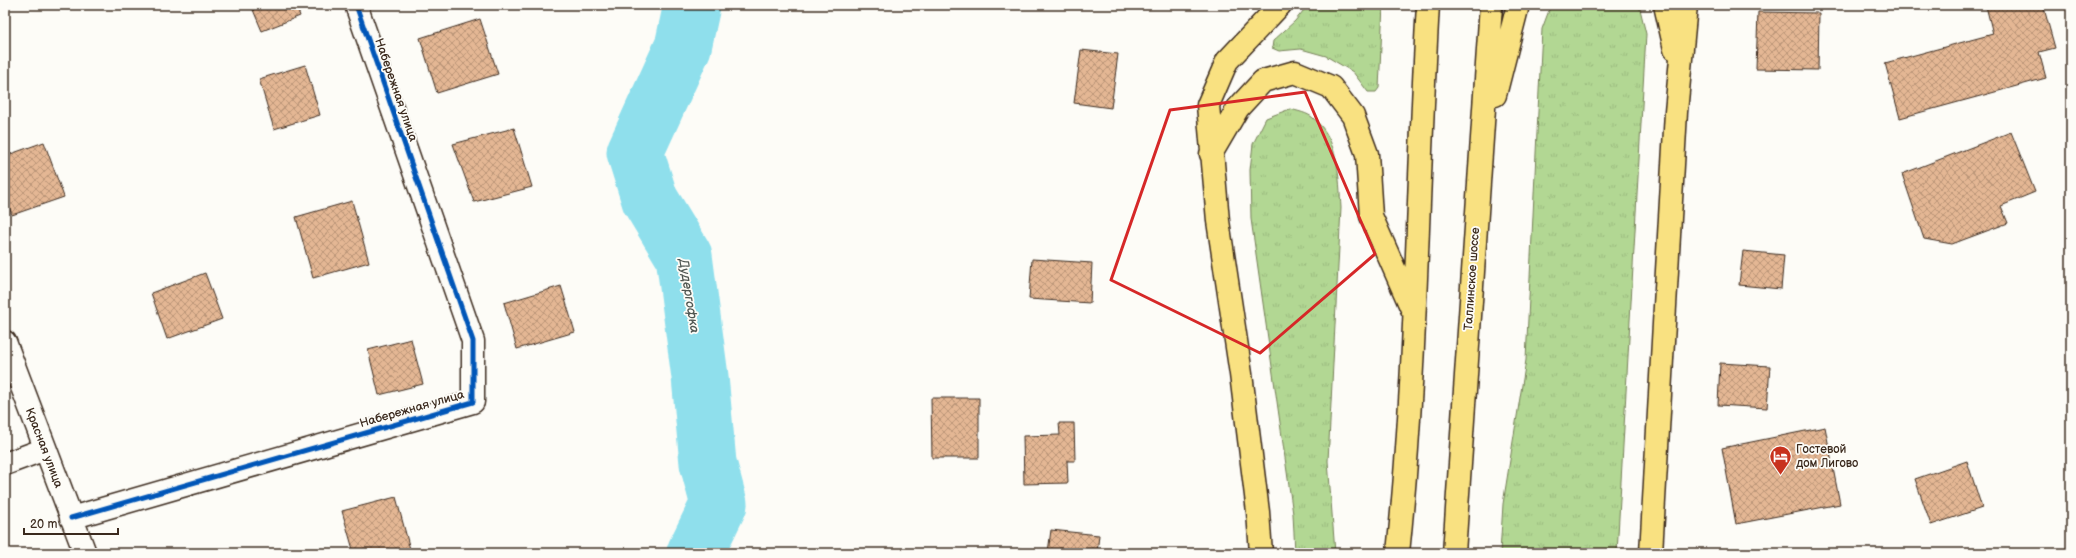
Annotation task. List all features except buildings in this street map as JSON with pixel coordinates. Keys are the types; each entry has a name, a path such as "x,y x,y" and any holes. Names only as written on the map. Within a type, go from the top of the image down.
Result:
{"main road":[{"path":"1261,553 1258,512 1241,374 1218,221 1211,154 1208,105 1227,61 1280,5"},
{"path":"1398,553 1404,496 1414,314 1428,5"},
{"name":"Таллинское шоссе","path":"1454,553 1490,5"},
{"path":"1481,147 1518,5"},
{"path":"1666,5 1679,65"},
{"path":"1651,553 1679,65 1686,5"},
{"path":"1211,154 1238,108 1263,81 1295,72 1331,87 1353,116 1367,154 1371,216 1414,314"}],"street":[{"name":"Набережная улица","path":"71,518 473,402 473,341 356,5"},
{"name":"Красная улица","path":"5,342 85,553"},
{"path":"5,464 45,449"}],"highlighted area":[{"path":"1305,92 1375,254 1260,353 1111,280 1170,110"}],"green space":[{"path":"1308,5 1383,5 1379,88 1376,92 1368,92 1353,72 1326,56 1301,49 1279,51 1272,48 1273,41 1295,21"},
{"path":"1551,5 1639,5 1646,34 1617,553 1500,553 1503,504 1526,360 1542,29"},
{"path":"1290,109 1308,115 1322,127 1333,148 1338,172 1341,208 1328,461 1335,553 1295,553 1293,514 1251,219 1250,170 1253,144 1266,118"}],"waterway":[{"name":"Дудергофка","path":"692,5 683,47 635,152 650,200 684,256 700,377 708,463 719,504 695,553"}],"cycle path":[{"path":"71,518 473,402 473,341 356,5"}],"place":[{"name":"Гостевой дом Лигово","path":"1781,476"}]}
